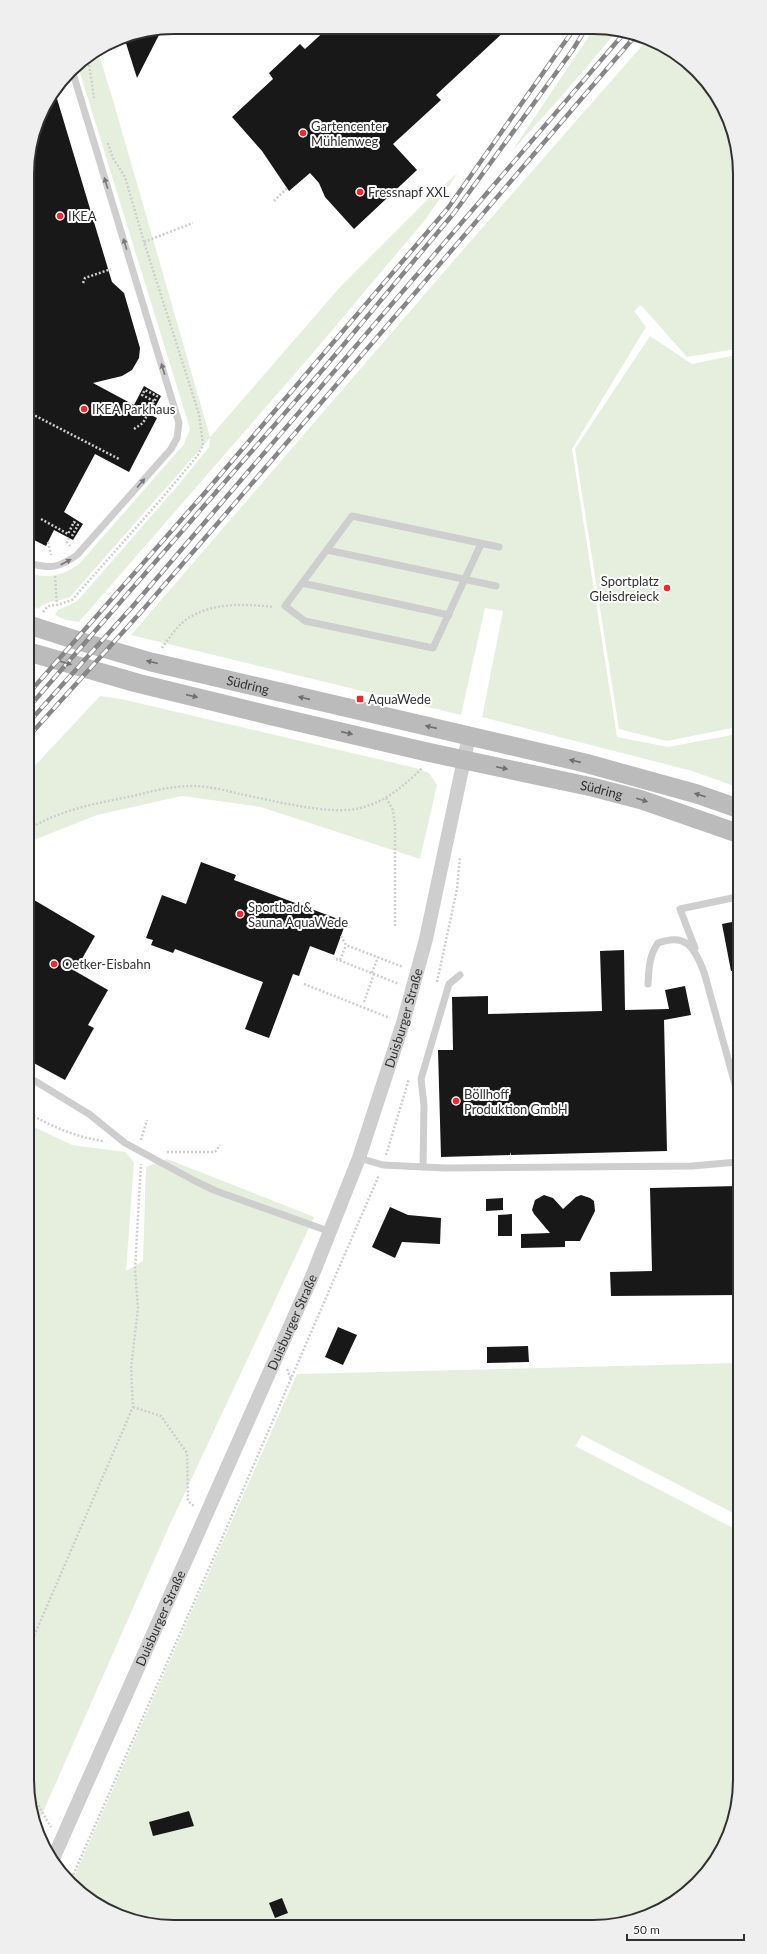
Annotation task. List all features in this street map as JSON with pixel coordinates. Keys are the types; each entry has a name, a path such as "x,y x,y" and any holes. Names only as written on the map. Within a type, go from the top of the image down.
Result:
{"main road":[{"name":"Südring","path":"35,620 79,642 151,662 592,765 697,794 733,807"},
{"name":"Südring","path":"34,653 137,683 464,760 585,785 642,800 733,832"}],"street":[{"path":"464,760 469,736"},
{"name":"Duisburger Straße","path":"55,1853 331,1232 359,1158 413,989 426,939 464,760"}],"lane":[{"path":"34,564 54,567 66,563 77,555 171,449 177,438 179,423 74,77"},
{"path":"481,544 433,648 305,621 284,606 352,516 499,547"},
{"path":"327,550 496,586"},
{"path":"302,583 448,616"},
{"path":"733,898 680,909 704,972 733,1077"},
{"path":"648,984 650,959 653,950 658,943 679,940 689,944 696,952"},
{"path":"423,1167 424,1105 421,1079 448,984 460,975"},
{"path":"34,1080 89,1114 125,1143 216,1191 331,1232"},
{"path":"359,1158 383,1165 423,1167 692,1166 733,1162"}],"path":[{"path":"89,64 94,100"},
{"path":"35,620 48,606 72,600 163,498 198,455 203,445 199,414 144,242 125,177 113,158 106,139"},
{"path":"274,201 287,188"},
{"path":"144,242 193,223"},
{"path":"145,262 150,261"},
{"path":"83,284 85,278 111,269"},
{"path":"134,429 143,423 157,396 145,390 142,395 154,401"},
{"path":"34,415 119,459"},
{"path":"41,519 68,534 74,522 78,525 72,536"},
{"path":"161,649 175,630 190,617 211,608 241,604 276,608 284,606"},
{"path":"34,827 62,814 99,803 158,790 193,786 218,789 291,804 330,810 358,809 386,798 408,783 424,766"},
{"path":"386,798 393,810 395,826 395,928"},
{"path":"435,988 457,889 460,855"},
{"path":"341,936 346,945 417,973"},
{"path":"340,960 346,945"},
{"path":"364,1002 378,957"},
{"path":"336,959 413,989"},
{"path":"304,984 403,1023"},
{"path":"73,1876 214,1556 383,1165 411,1075"},
{"path":"34,1116 56,1129 89,1139 125,1143"},
{"path":"34,1638 133,1407 131,1368 138,1308 135,1270 140,1151 147,1120"},
{"path":"140,1151 215,1152 220,1145"},
{"path":"133,1407 161,1416 186,1454 188,1501 205,1514"},
{"path":"36,1801 60,1843"}],"green space":[{"path":"590,34 613,36 560,98 512,151"},
{"path":"644,43 655,48 671,58 692,75 714,104 722,120 732,156 733,349 687,357 641,305 634,311 646,327 572,449 617,737 668,747 733,735 733,786 692,771 482,717 503,611 485,608 461,715 131,635 462,251"},
{"path":"99,56 210,437 340,287 428,199 458,173 425,220 312,354 79,622 66,620 55,615 58,610 76,602 86,591 180,483 209,447 210,438 70,597 45,604 38,609 34,606 34,575 48,576 61,574 79,564 184,444 190,429 80,71"},
{"name":"Sportplatz Gleisdreieck","path":"650,336 692,364 733,356 733,728 667,741 619,729 575,449"},
{"path":"100,696 121,699 416,768 429,773 437,785 420,859 261,807 182,796 97,815 34,840 34,767"},
{"path":"34,1127 72,1145 125,1152 134,1162 126,1271 143,1261 146,1167 167,1159 314,1217 167,1531 40,1819 35,1798 34,1780"},
{"path":"733,1363 733,1513 582,1435 575,1446 733,1528 733,1789 730,1807 722,1834 709,1858 685,1885 671,1896 655,1906 629,1915 611,1919 593,1920 165,1920 129,1913 112,1906 96,1896 74,1877 297,1374"}],"building":[{"path":"321,34 502,34 436,95 441,100 393,144 417,170 354,229 325,197 319,183 310,173 289,191 262,151 232,117 273,79 269,73 300,44 305,49"},
{"path":"159,35 137,78 126,42"},
{"name":"IKEA Parkhaus","path":"57,98 112,282 124,293 140,348 139,358 132,370 122,376 93,383 134,405 144,386 161,396 151,415 157,418 129,472 95,454 64,512 83,524 73,540 54,530 46,546 34,540 34,165 39,138 45,120"},
{"name":"Sportbad & Sauna AquaWede","path":"201,862 236,875 234,880 346,922 334,955 310,946 299,976 293,974 269,1038 245,1029 263,982 175,949 173,953 151,945 153,940 146,938 162,895 186,904"},
{"path":"34,900 95,936 75,971 108,990 88,1025 94,1028 65,1080 34,1063"},
{"path":"733,922 733,971 731,971 722,924"},
{"path":"624,950 625,1010 669,1009 665,990 685,986 691,1015 664,1020 667,1151 511,1155 510,1152 510,1155 441,1157 438,1050 453,1050 452,997 488,996 488,1014 602,1011 600,951"},
{"path":"733,1186 733,1295 611,1296 610,1272 652,1271 650,1188"},
{"path":"544,1195 553,1198 563,1209 576,1197 581,1195 594,1201 595,1211 580,1241 565,1241 565,1247 521,1248 521,1234 550,1233 532,1210 535,1200"},
{"path":"503,1198 503,1210 486,1211 486,1199"},
{"path":"390,1207 408,1215 441,1218 440,1244 402,1242 395,1258 372,1247"},
{"path":"512,1214 512,1236 498,1236 498,1215"},
{"path":"338,1327 357,1335 343,1365 325,1357"},
{"path":"528,1346 529,1362 487,1363 487,1347"},
{"path":"189,1811 194,1826 153,1836 149,1822"},
{"path":"282,1898 288,1913 275,1918 269,1903"}],"railway":[{"path":"34,687 203,495 448,208 570,34"},
{"path":"34,701 325,367 454,213 572,51 583,34"},
{"path":"34,716 133,606 621,37"},
{"path":"34,730 141,612 632,40"}],"place":[{"name":"Gartencenter Mühlenweg","path":"303,133"},
{"name":"Fressnapf XXL","path":"360,192"},
{"name":"IKEA","path":"60,216"},
{"name":"IKEA Parkhaus","path":"84,409"},
{"name":"Sportplatz Gleisdreieck","path":"667,588"},
{"name":"AquaWede","path":"360,699"},
{"name":"Sportbad & Sauna AquaWede","path":"240,914"},
{"name":"Oetker-Eisbahn","path":"54,964"},
{"name":"Böllhoff Produktion GmbH","path":"456,1101"}]}
